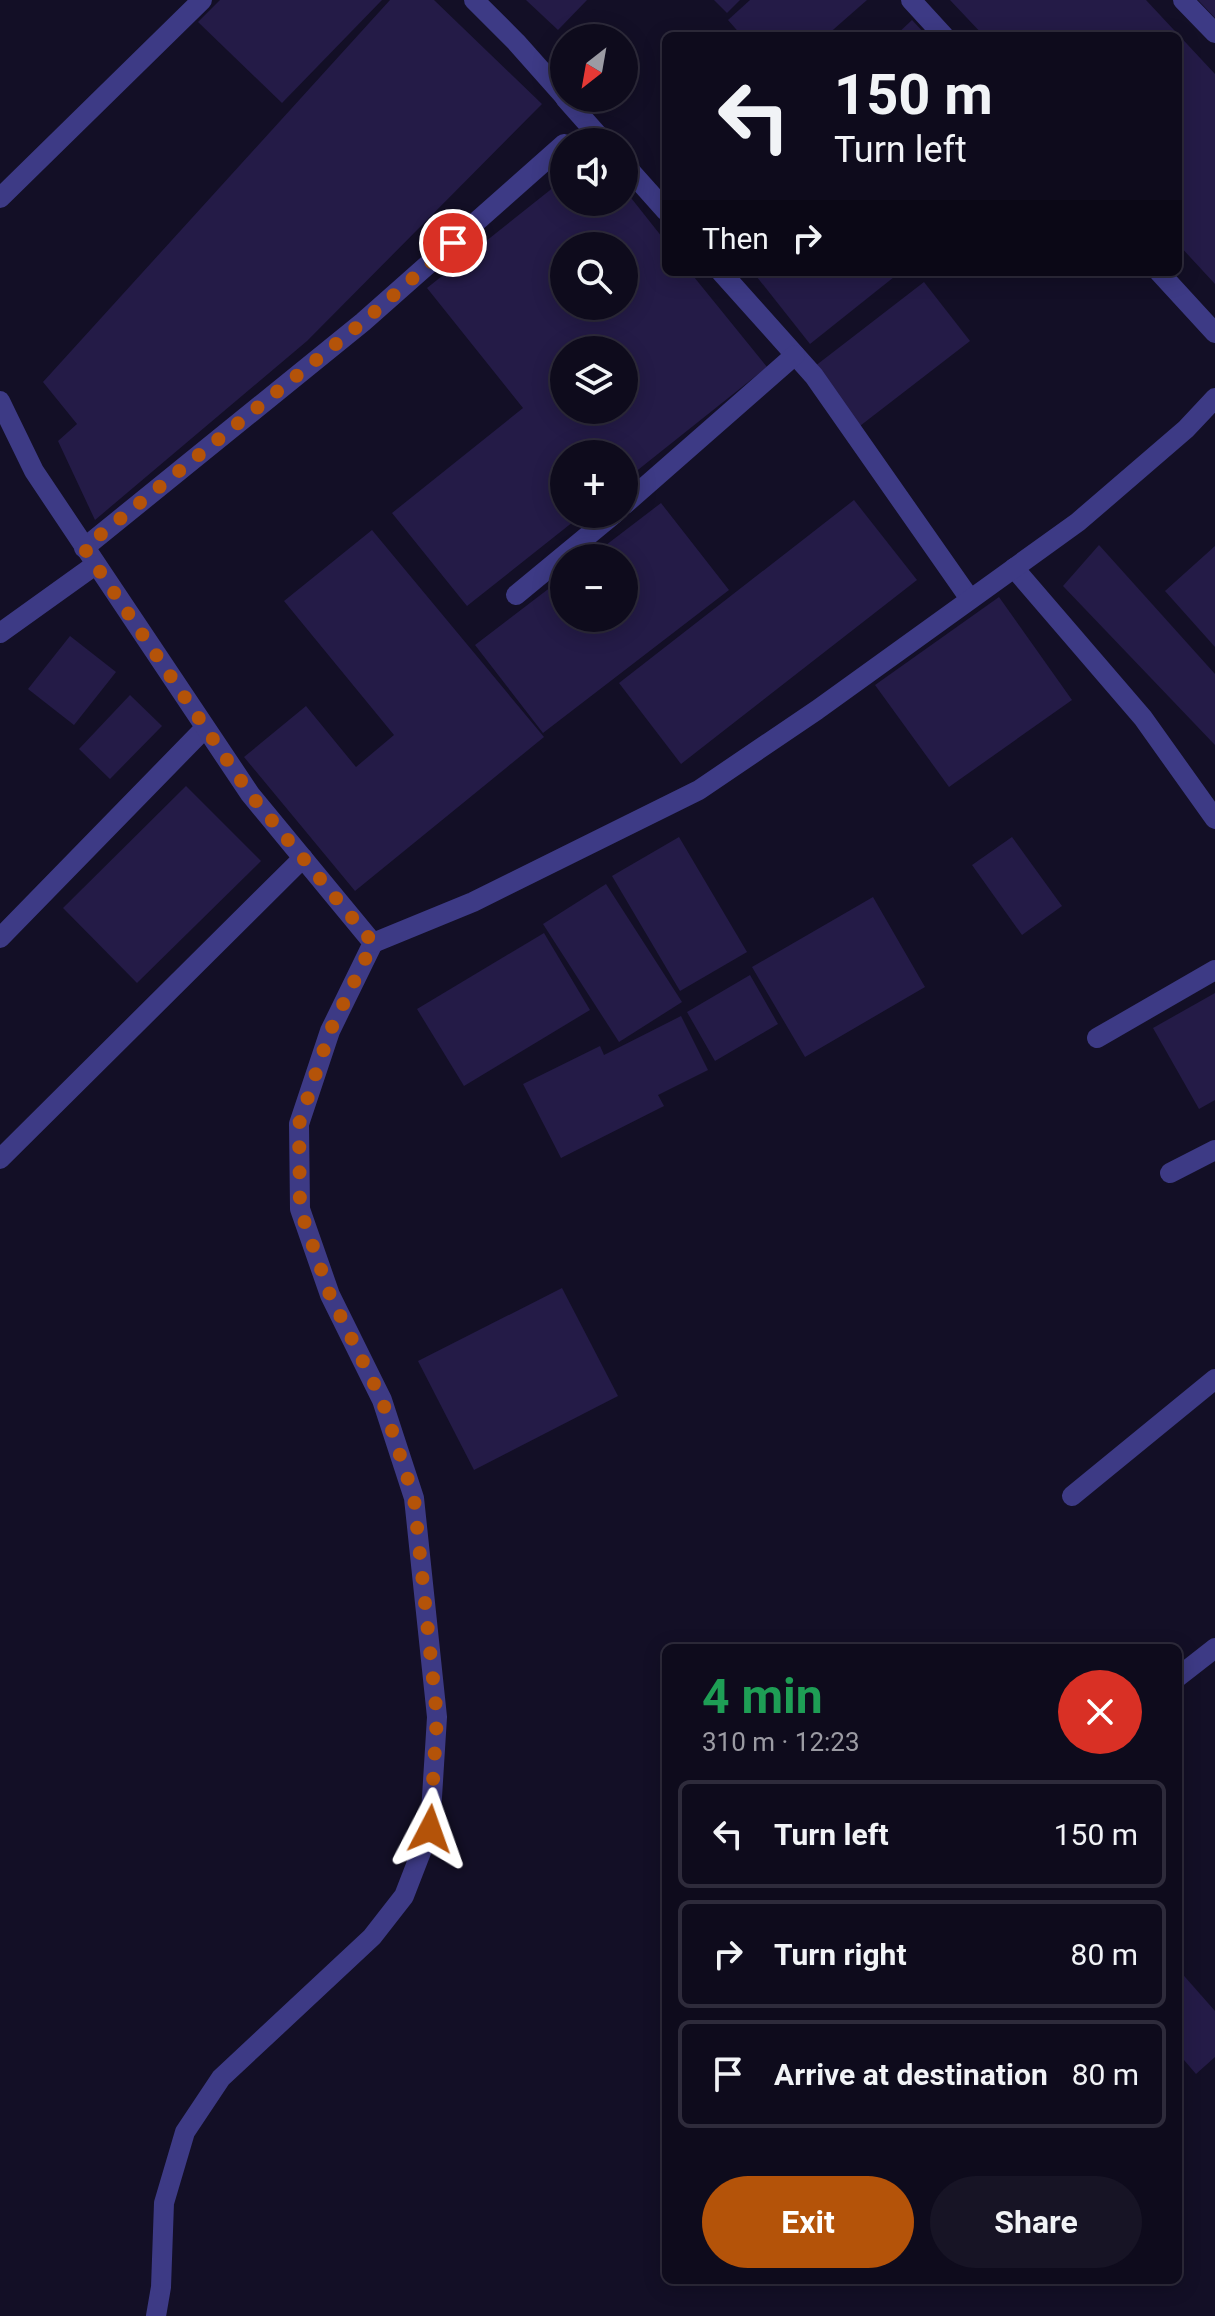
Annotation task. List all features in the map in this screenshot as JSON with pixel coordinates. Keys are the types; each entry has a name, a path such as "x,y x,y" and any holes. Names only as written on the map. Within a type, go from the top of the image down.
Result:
{"street":[{"path":"0,198 202,0"},
{"path":"474,0 550,80"},
{"path":"911,0 940,32"},
{"path":"1183,0 1215,33"},
{"path":"578,112 592,128"},
{"path":"582,128 588,123"},
{"path":"0,633 363,322 550,156"},
{"path":"638,180 662,207"},
{"path":"725,276 814,376 970,599"},
{"path":"1163,276 1215,333"},
{"path":"638,493 795,355"},
{"path":"156,2316 161,2287 164,2203 185,2132 221,2078 372,1937 404,1896 430,1829 437,1717 414,1498 382,1400 330,1295 300,1209 299,1124 330,1031 373,943 473,902 699,790 817,710 1078,522 1186,429 1215,398"},
{"path":"0,401 34,471 250,794 373,943"},
{"path":"516,595 597,528"},
{"path":"1014,568 1143,718 1215,819"},
{"path":"0,938 205,728"},
{"path":"0,1159 303,858"},
{"path":"1097,1038 1215,970"},
{"path":"1170,1173 1215,1150"},
{"path":"1072,1496 1215,1379"},
{"path":"1182,1674 1215,1648"}],"building":[{"path":"220,0 382,0 282,103 198,22"},
{"path":"390,0 434,0 542,104 307,341 95,520 58,441 77,424 43,382"},
{"path":"526,0 587,0 564,24 552,24"},
{"path":"714,0 740,0 727,13"},
{"path":"750,0 867,0 831,32 738,32 728,20"},
{"path":"950,0 1146,0 1176,32 980,32"},
{"path":"1198,0 1215,0 1215,18"},
{"path":"912,20 923,32 899,32"},
{"path":"1182,39 1215,74 1215,284 1182,248"},
{"path":"550,190 550,216 638,216 638,207 662,237 662,276 693,276 767,367 638,470 638,440 550,440 550,528 565,528 467,606 392,513 523,408 427,288"},
{"path":"756,276 893,276 894,277 810,344"},
{"path":"924,282 970,341 856,429 810,370"},
{"path":"854,500 917,580 681,764 619,683"},
{"path":"661,503 729,590 543,733 475,645 550,588 550,632 638,632 638,544 607,544 628,528 638,528 638,521"},
{"path":"372,530 544,737 355,891 244,757 306,706 356,767 394,735 284,601"},
{"path":"1099,545 1215,674 1215,745 1063,586"},
{"path":"1215,546 1215,647 1165,591"},
{"path":"999,597 1072,700 949,787 875,685"},
{"path":"70,636 116,672 74,725 28,689"},
{"path":"130,695 162,726 110,779 79,749"},
{"path":"186,786 261,861 137,983 63,908"},
{"path":"679,837 747,952 680,991 612,876"},
{"path":"1012,837 1062,906 1022,935 972,865"},
{"path":"606,884 682,1002 619,1042 543,924"},
{"path":"873,897 925,987 805,1057 752,967"},
{"path":"544,933 590,1010 464,1086 417,1009"},
{"path":"750,975 778,1024 715,1061 687,1012"},
{"path":"1215,993 1215,1100 1199,1109 1153,1028"},
{"path":"681,1016 708,1070 658,1095 664,1106 561,1158 523,1084 600,1046 604,1055"},
{"path":"562,1288 618,1396 474,1470 418,1361"},
{"path":"1182,1974 1215,2011 1215,2057 1196,2074 1182,2058"}],"route":[{"path":"430,1829 437,1717 414,1498 382,1400 330,1295 300,1209 299,1124 330,1031 373,943 250,794 84,548 363,322 453,243"}]}
